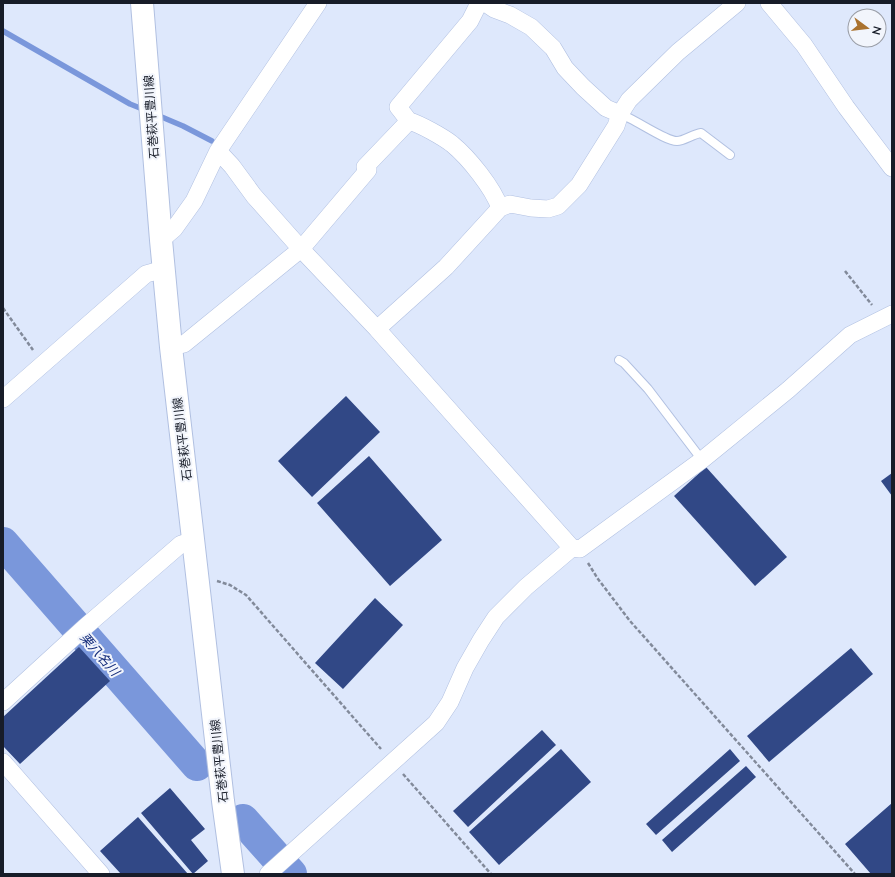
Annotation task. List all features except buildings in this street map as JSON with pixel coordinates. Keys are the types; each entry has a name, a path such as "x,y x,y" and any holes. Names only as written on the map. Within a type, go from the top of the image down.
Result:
{"main road":[{"name":"石巻萩平豊川線","path":"142,3 171,347 199,578 222,791 233,874"}],"street":[{"path":"161,240 174,229 194,201 218,151 318,3"},
{"path":"479,3 470,21 398,107 409,122 417,123 452,144 479,173 496,198 500,208"},
{"path":"485,3 531,27 553,48 565,68 583,87 606,108 620,114"},
{"path":"377,329 446,267 500,208 510,204 548,209 558,206 579,185 616,126 620,114 629,100 678,52 737,3"},
{"path":"769,3 804,45 846,107 892,168"},
{"path":"171,347 184,344 301,249 368,170 365,167 409,122"},
{"path":"218,151 232,166 254,196 301,249 377,329 576,549"},
{"path":"3,399 146,274 164,268"},
{"path":"271,871 436,723 450,702 468,662 496,617 526,587 576,549 702,460 788,390 850,335 887,316"},
{"path":"3,702 80,632 181,544 194,540"},
{"path":"3,762 101,874"}],"lane":[{"path":"620,114 630,117 671,140 679,141 701,132 730,156"},
{"path":"619,360 648,389 702,460"}],"path":[{"path":"845,271 887,316"},
{"path":"3,308 42,364"},
{"path":"576,549 630,621 855,874"},
{"path":"199,578 210,579 230,585 246,595 491,874"}],"waterway":[{"path":"3,31 130,104 145,110"},
{"path":"157,115 212,141"},
{"name":"栗八名川","path":"3,543 197,765"},
{"name":"栗八名川","path":"243,820 291,874"}]}
